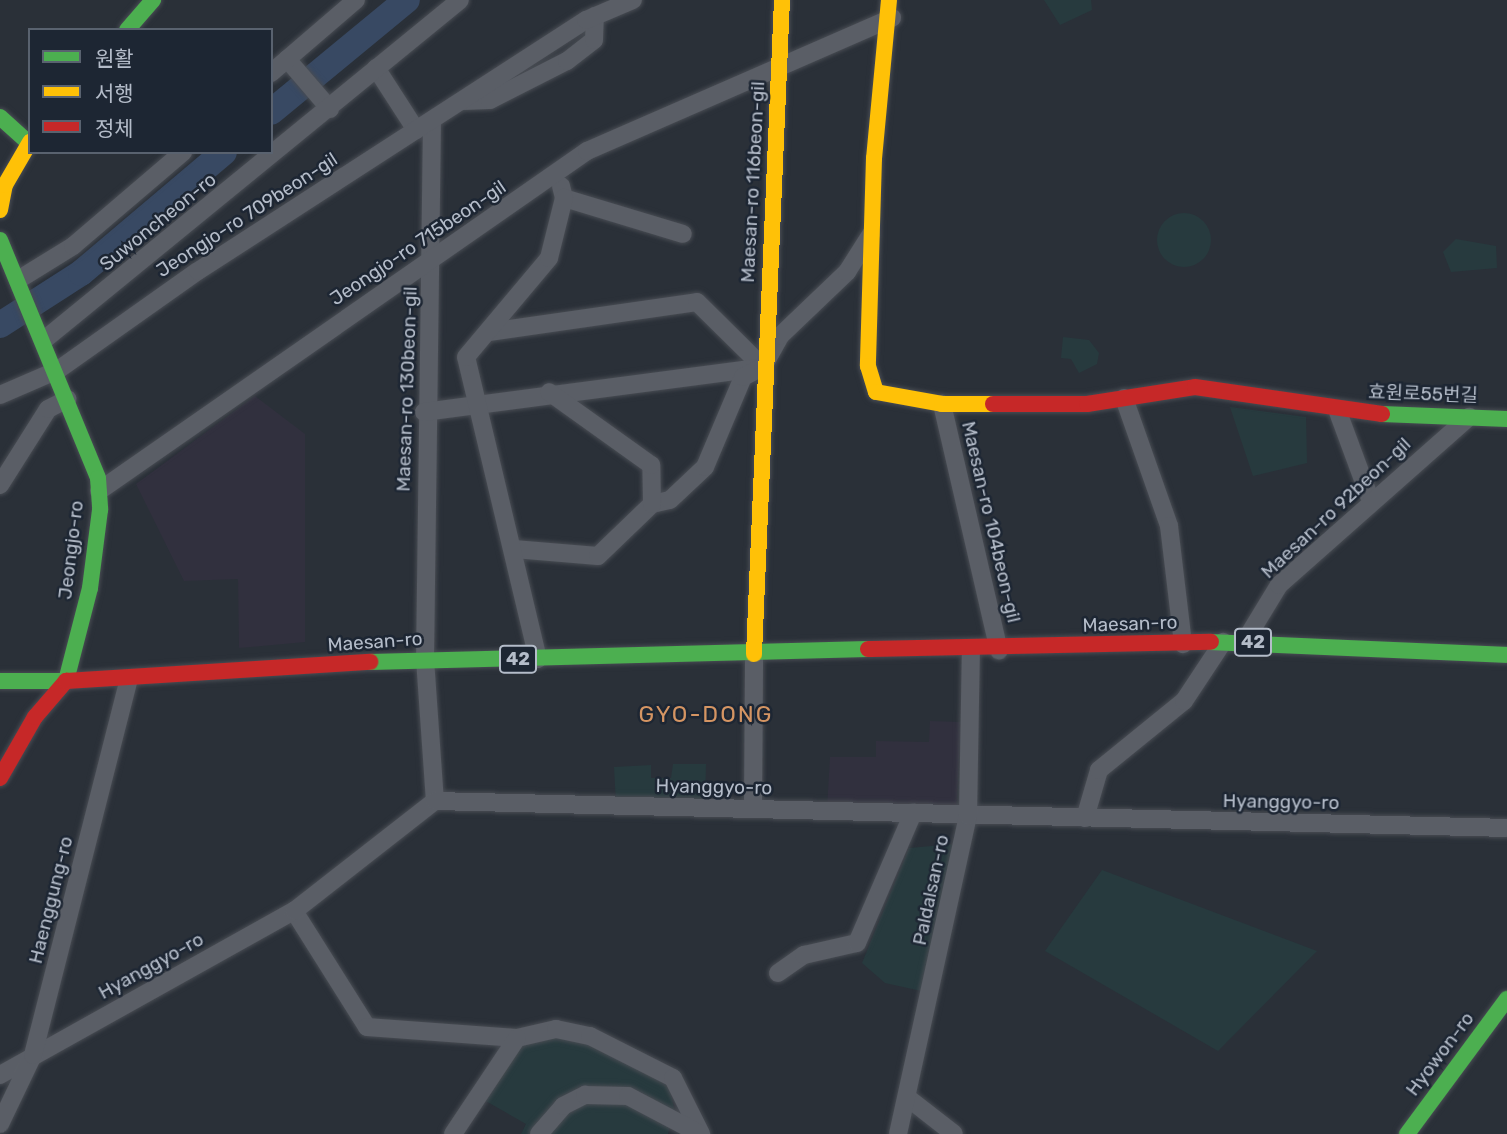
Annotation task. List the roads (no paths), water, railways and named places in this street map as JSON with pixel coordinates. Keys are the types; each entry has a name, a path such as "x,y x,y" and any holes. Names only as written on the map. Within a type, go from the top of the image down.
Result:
{"street":[{"path":"129,28 153,0"},
{"path":"273,72 355,0"},
{"name":"Suwoncheon-ro","path":"43,337 330,109 460,0"},
{"name":"Jeongjo-ro 709beon-gil","path":"58,370 602,9 633,0"},
{"name":"Maesan-ro 116beon-gil","path":"754,654 763,367 781,64 782,0"},
{"path":"871,234 890,9"},
{"name":"Jeongjo-ro 715beon-gil","path":"99,491 112,488 433,254 557,175 587,151 781,64 890,9"},
{"path":"287,59 330,109"},
{"path":"376,68 416,130"},
{"path":"0,117 28,142"},
{"name":"Maesan-ro 130beon-gil","path":"432,120 433,254 424,412 425,659 435,801"},
{"path":"0,206 28,145"},
{"name":"Suwoncheon-ro","path":"19,284 73,246 181,154"},
{"path":"538,659 533,620 514,574 514,548 466,357 549,258 564,198 557,175"},
{"path":"564,198 683,234"},
{"name":"Maesan-ro 116beon-gil","path":"514,548 598,556 652,504 670,500 705,467 743,377 763,367 780,336 847,272 871,234"},
{"name":"효원로55번길","path":"871,234 868,366 876,392 942,404 1087,404 1195,387 1338,412 1507,419"},
{"name":"Jeongjo-ro","path":"0,240 58,370 99,491 90,588 66,681 34,717 0,778"},
{"path":"489,331 697,302 763,367"},
{"path":"424,412 549,392 763,367"},
{"path":"0,395 58,370"},
{"path":"549,392 651,464 652,504"},
{"path":"1124,398 1169,526 1181,585 1183,643"},
{"path":"0,485 48,409 68,399"},
{"name":"Maesan-ro 104beon-gil","path":"942,404 999,650"},
{"path":"1338,412 1371,501"},
{"name":"Maesan-ro 92beon-gil","path":"1245,641 1279,585 1469,417"},
{"name":"Maesan-ro","path":"0,681 128,681 425,659 971,652 1245,641 1507,655"},
{"path":"1085,818 1099,770 1184,701 1223,642"},
{"name":"Paldalsan-ro","path":"898,1134 968,816 971,652"},
{"path":"753,809 754,654"},
{"name":"Haenggung-ro","path":"0,1124 33,1055 128,681"},
{"name":"Hyanggyo-ro","path":"0,1075 294,911 435,801 1507,828"},
{"path":"778,973 804,955 857,943 913,813"},
{"path":"294,911 367,1027 517,1038 556,1029 650,1062 673,1078 701,1134"},
{"name":"Hyowon-ro","path":"1407,1134 1500,1017 1507,999"},
{"path":"453,1134 517,1038"},
{"path":"539,1134 563,1106 585,1095 628,1096 701,1134"},
{"path":"908,1098 954,1134"}],"waterway":[{"path":"273,110 407,0"},
{"path":"0,325 81,273 222,154"}],"district":[{"name":"GYO-DONG","path":"706,714"}]}
